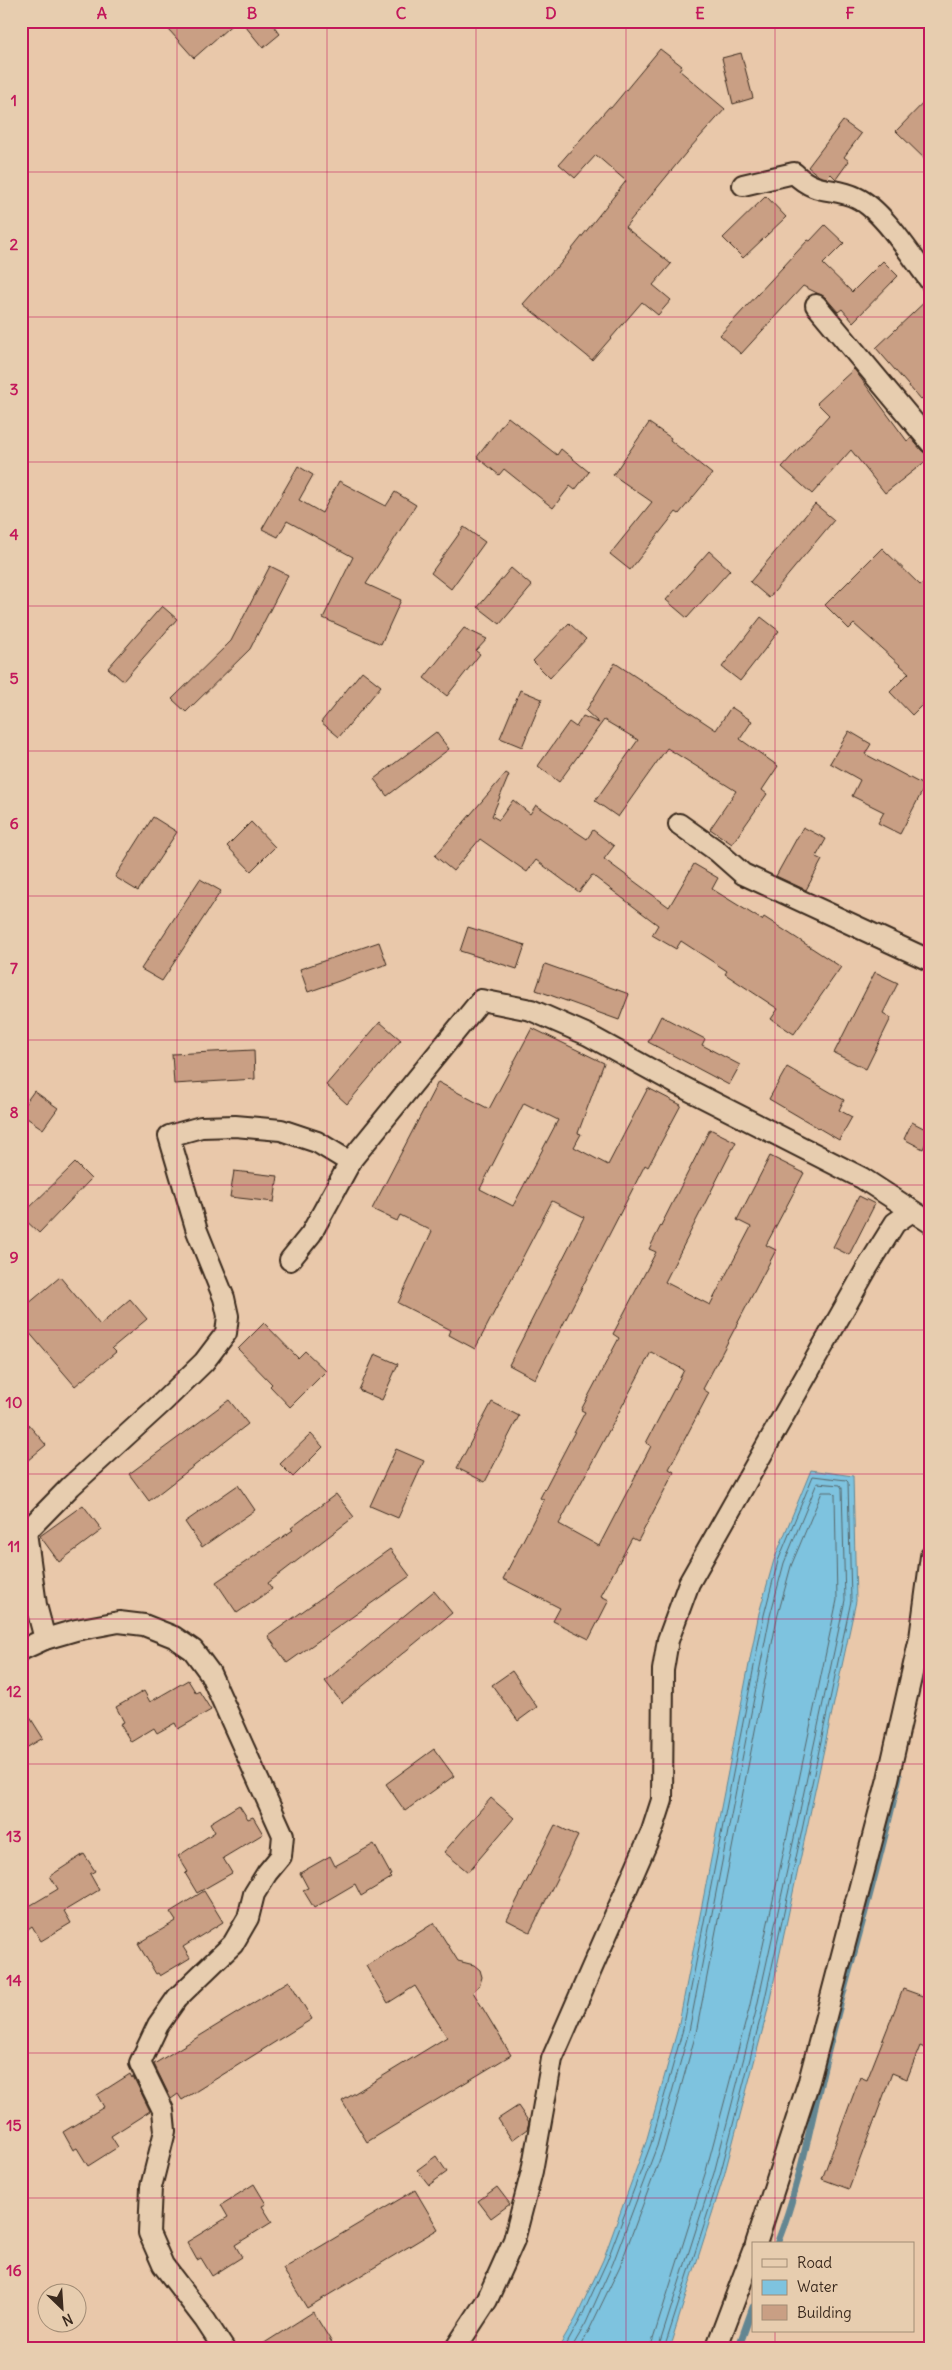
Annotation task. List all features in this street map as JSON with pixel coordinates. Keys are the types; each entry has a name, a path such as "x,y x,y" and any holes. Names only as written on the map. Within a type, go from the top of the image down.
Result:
{"street":[{"path":"743,185 794,173 805,184 856,197 873,208 931,282"},
{"path":"816,305 931,443"},
{"path":"679,824 717,851 743,874 931,961"},
{"path":"290,1260 311,1234 350,1162 481,1000 531,1010 588,1035 676,1084 862,1178 931,1224"},
{"path":"45,1638 36,1606 26,1532 71,1486 164,1402 204,1362 226,1333 228,1316 224,1298 197,1231 169,1136 201,1127 235,1126 281,1130 317,1142 350,1162"},
{"path":"455,2349 486,2300 514,2240 532,2171 552,2059 652,1831 662,1800 663,1670 668,1640 676,1612 689,1583 867,1268 895,1224 912,1211"},
{"path":"757,2242 809,2081 888,1778 920,1638 931,1556"},
{"path":"21,1650 45,1638 119,1622 144,1625 174,1637 194,1650 210,1673 284,1835 282,1856 267,1873 254,1894 248,1918 233,1944 177,1998 158,2025 140,2062 163,2110 165,2131 151,2186 149,2233 163,2265 206,2320 224,2349"},
{"path":"716,2349 752,2254"}],"water":[{"path":"811,1470 853,1476 856,1601 767,2013 724,2176 669,2349 558,2349 576,2318 603,2260 646,2142 678,2028 759,1613 774,1560"}],"building":[{"path":"161,21 236,21 194,58"},
{"path":"241,21 270,21 280,34 263,48"},
{"path":"660,49 682,66 679,70 725,109 625,227 671,264 653,285 671,300 658,315 642,302 592,360 523,304 557,268 626,181 596,155 575,178 559,164 609,107 611,108"},
{"path":"741,53 753,98 733,104 722,58"},
{"path":"931,95 931,165 896,131"},
{"path":"843,121 861,134 844,157 849,161 836,179 831,174 827,178 819,176 808,167"},
{"path":"766,196 786,217 743,258 723,238"},
{"path":"825,225 844,243 823,264 852,292 883,261 898,276 853,322 842,309 838,312 825,297 803,286 741,354 720,335 808,240 810,241"},
{"path":"931,296 931,391 921,400 876,348"},
{"path":"854,369 907,441 911,438 922,451 931,457 885,493 851,450 812,494 782,467 829,415 817,403"},
{"path":"508,417 557,455 561,449 589,472 575,490 570,486 553,508 504,469 499,475 477,457"},
{"path":"649,423 671,438 670,440 712,474 679,514 676,512 630,570 610,554 652,502 613,475"},
{"path":"298,466 313,475 299,500 322,513 339,481 386,506 395,492 416,505 366,584 401,600 381,644 323,618 353,557 287,521 278,537 262,529"},
{"path":"815,504 834,520 769,598 750,582"},
{"path":"464,527 485,542 451,589 431,573"},
{"path":"882,548 920,585 931,576 931,696 912,715 890,692 909,673 854,624 849,629 825,605"},
{"path":"709,551 730,570 687,618 666,600"},
{"path":"270,566 288,575 250,649 186,712 172,699 231,641"},
{"path":"511,568 532,586 500,624 478,607"},
{"path":"162,606 177,619 123,681 108,668"},
{"path":"761,617 779,631 740,681 722,667"},
{"path":"569,623 586,639 550,678 533,661"},
{"path":"464,628 487,639 476,651 480,654 447,696 424,678"},
{"path":"615,663 716,730 731,707 752,721 740,739 778,766 762,790 767,794 732,844 710,829 736,791 667,748 618,817 595,801 638,740 604,720 559,782 538,766 569,722 576,727 583,716 599,723 586,711"},
{"path":"362,671 381,686 339,737 321,722"},
{"path":"520,690 542,699 522,747 500,738"},
{"path":"849,731 871,744 865,754 925,786 900,834 878,823 884,812 852,796 860,780 830,763"},
{"path":"436,732 449,749 387,796 374,779"},
{"path":"506,773 509,775 492,816 499,820 513,800 530,814 536,805 587,839 593,830 614,846 604,859 669,907 694,864 718,878 712,889 762,920 764,917 841,967 794,1034 771,1019 778,1009 725,974 727,971 681,941 676,949 652,935 658,925 592,875 579,892 536,860 527,872 480,839 453,871 435,856"},
{"path":"153,817 177,832 138,891 115,877"},
{"path":"251,822 275,847 251,871 227,846"},
{"path":"803,827 826,839 816,857 822,860 806,890 776,876"},
{"path":"200,879 221,891 162,981 141,969"},
{"path":"468,927 525,945 517,969 460,951"},
{"path":"379,942 387,964 308,992 300,969"},
{"path":"545,964 629,994 619,1020 536,990"},
{"path":"875,972 898,983 883,1013 891,1018 866,1069 834,1053"},
{"path":"661,1016 705,1039 702,1045 740,1065 729,1085 648,1042"},
{"path":"380,1022 401,1040 347,1104 326,1085"},
{"path":"532,1028 604,1063 578,1133 581,1134 574,1147 608,1165 648,1088 681,1105 648,1167 645,1165 535,1379 509,1365 584,1217 552,1201 475,1349 449,1335 451,1330 398,1303 432,1231 400,1215 397,1221 372,1209 438,1082 489,1109","holes":["524,1103 558,1120 513,1206 480,1189"]},
{"path":"254,1050 255,1079 174,1084 172,1054"},
{"path":"787,1067 844,1100 839,1110 852,1117 839,1140 769,1099"},
{"path":"34,1091 58,1108 43,1129 21,1114 21,1109"},
{"path":"912,1122 931,1132 923,1149 904,1139"},
{"path":"710,1129 736,1142 665,1282 710,1305 751,1227 737,1220 770,1156 804,1173 766,1245 776,1250 703,1389 709,1393 669,1469 674,1472 638,1541 632,1538 601,1596 609,1600 589,1639 553,1621 560,1608 503,1579 544,1500 540,1498 585,1412 581,1410 619,1338 613,1334 656,1252 649,1249","holes":["651,1352 684,1370 646,1443 651,1446 599,1546 559,1524"]},
{"path":"75,1163 91,1179 39,1233 21,1216"},
{"path":"234,1171 278,1176 274,1202 230,1197"},
{"path":"859,1196 875,1204 849,1255 833,1247"},
{"path":"60,1277 100,1325 130,1299 147,1319 112,1348 116,1352 75,1386 21,1323 21,1310"},
{"path":"264,1323 298,1358 305,1351 326,1371 290,1407 270,1386 272,1384 238,1349"},
{"path":"375,1354 398,1364 382,1400 359,1390"},
{"path":"229,1400 248,1424 149,1501 129,1474"},
{"path":"492,1402 519,1416 485,1482 457,1468"},
{"path":"21,1416 46,1445 21,1466"},
{"path":"311,1434 323,1447 293,1477 280,1464"},
{"path":"396,1449 424,1461 398,1518 370,1506"},
{"path":"238,1485 255,1510 202,1547 185,1522"},
{"path":"336,1494 354,1517 268,1583 272,1589 237,1613 216,1582 293,1530 291,1528"},
{"path":"83,1505 102,1530 59,1562 40,1536"},
{"path":"390,1549 410,1576 287,1663 268,1636"},
{"path":"434,1591 452,1613 342,1703 325,1681"},
{"path":"512,1671 537,1707 518,1721 492,1685"},
{"path":"188,1680 196,1693 199,1691 211,1710 178,1729 175,1723 157,1733 154,1728 131,1742 120,1724 124,1722 116,1707 144,1691 150,1702"},
{"path":"21,1703 43,1738 21,1751"},
{"path":"434,1749 454,1776 405,1811 386,1784"},
{"path":"491,1798 514,1818 468,1872 444,1852"},
{"path":"239,1805 248,1819 253,1817 263,1834 223,1858 232,1873 197,1893 185,1873 188,1872 178,1856 215,1832 210,1823"},
{"path":"555,1825 578,1836 530,1932 507,1920"},
{"path":"374,1844 391,1878 361,1896 355,1884 314,1908 303,1890 308,1888 300,1873 330,1856 335,1866"},
{"path":"84,1854 95,1871 90,1874 99,1890 64,1911 71,1923 41,1941 32,1926 28,1929 21,1918 21,1911 58,1889 50,1876"},
{"path":"204,1891 223,1922 183,1947 190,1958 160,1976 158,1973 156,1974 138,1944 176,1921 170,1912"},
{"path":"434,1923 458,1961 474,1965 480,1970 482,1977 480,1984 473,1992 511,2055 367,2142 342,2101 447,2037 415,1986 388,2003 366,1966"},
{"path":"289,1981 312,2019 182,2100 178,2094 171,2099 154,2064"},
{"path":"903,1989 931,1999 931,2039 927,2049 920,2046 907,2079 892,2073 849,2189 822,2179 860,2077 867,2080"},
{"path":"130,2074 132,2078 133,2076 150,2111 111,2136 118,2147 88,2166 77,2148 73,2150 63,2132 104,2107 97,2095"},
{"path":"518,2106 529,2122 527,2129 512,2140 498,2119"},
{"path":"436,2156 447,2172 429,2185 417,2170"},
{"path":"254,2184 266,2204 262,2206 272,2222 235,2245 242,2257 212,2276 201,2258 197,2260 187,2242 228,2217 221,2205"},
{"path":"497,2187 510,2204 491,2218 478,2201"},
{"path":"415,2190 438,2229 307,2308 283,2269"},
{"path":"313,2312 336,2349 255,2349"}],"waterway":[{"path":"920,1682 931,1634"},
{"path":"778,2242 800,2171 829,2047 883,1844 899,1776"},
{"path":"738,2349 752,2310"}]}
